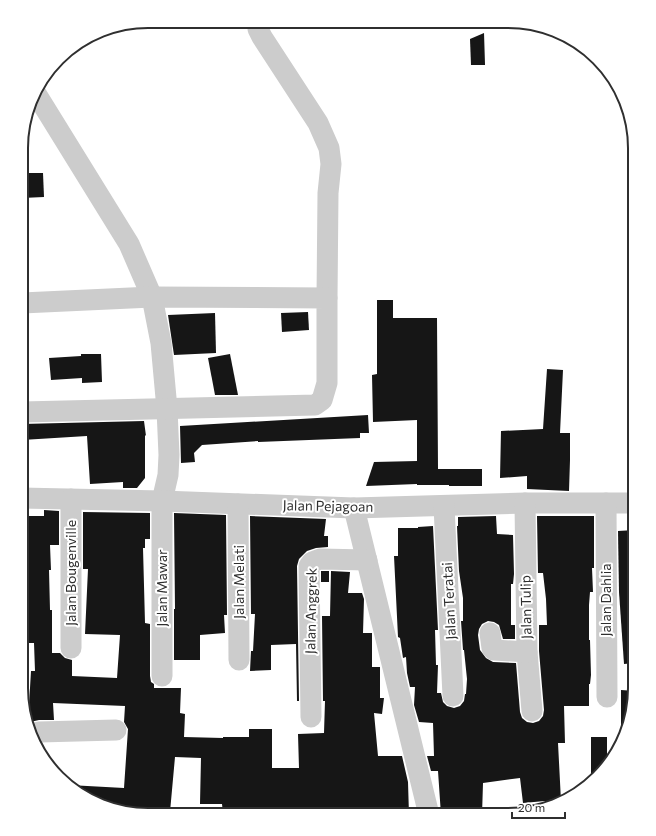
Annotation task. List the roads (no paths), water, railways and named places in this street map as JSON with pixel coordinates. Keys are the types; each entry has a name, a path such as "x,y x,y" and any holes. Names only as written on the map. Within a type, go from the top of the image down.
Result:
{"street":[{"path":"28,412 315,405 322,400 328,383 328,193 331,164 329,148 318,123 262,37 258,28"},
{"name":"Jalan Mawar","path":"39,98 129,244 152,297 161,343 167,409 169,455 168,475 162,501 162,676"},
{"path":"28,303 152,297 327,298"},
{"name":"Jalan Pejagoan","path":"28,498 354,508 525,503 628,502"},
{"name":"Jalan Bougenville","path":"71,499 71,648"},
{"name":"Jalan Tulip","path":"525,503 527,652 532,711"},
{"name":"Jalan Dahlia","path":"606,503 607,697"},
{"name":"Jalan Melati","path":"238,504 239,660"},
{"name":"Jalan Teratai","path":"444,506 453,696"},
{"path":"354,508 427,808"},
{"name":"Jalan Anggrek","path":"311,717 309,566 312,562 320,559 367,560"},
{"path":"490,633 492,648 494,650 527,652"},
{"path":"37,733 116,730"}]}
